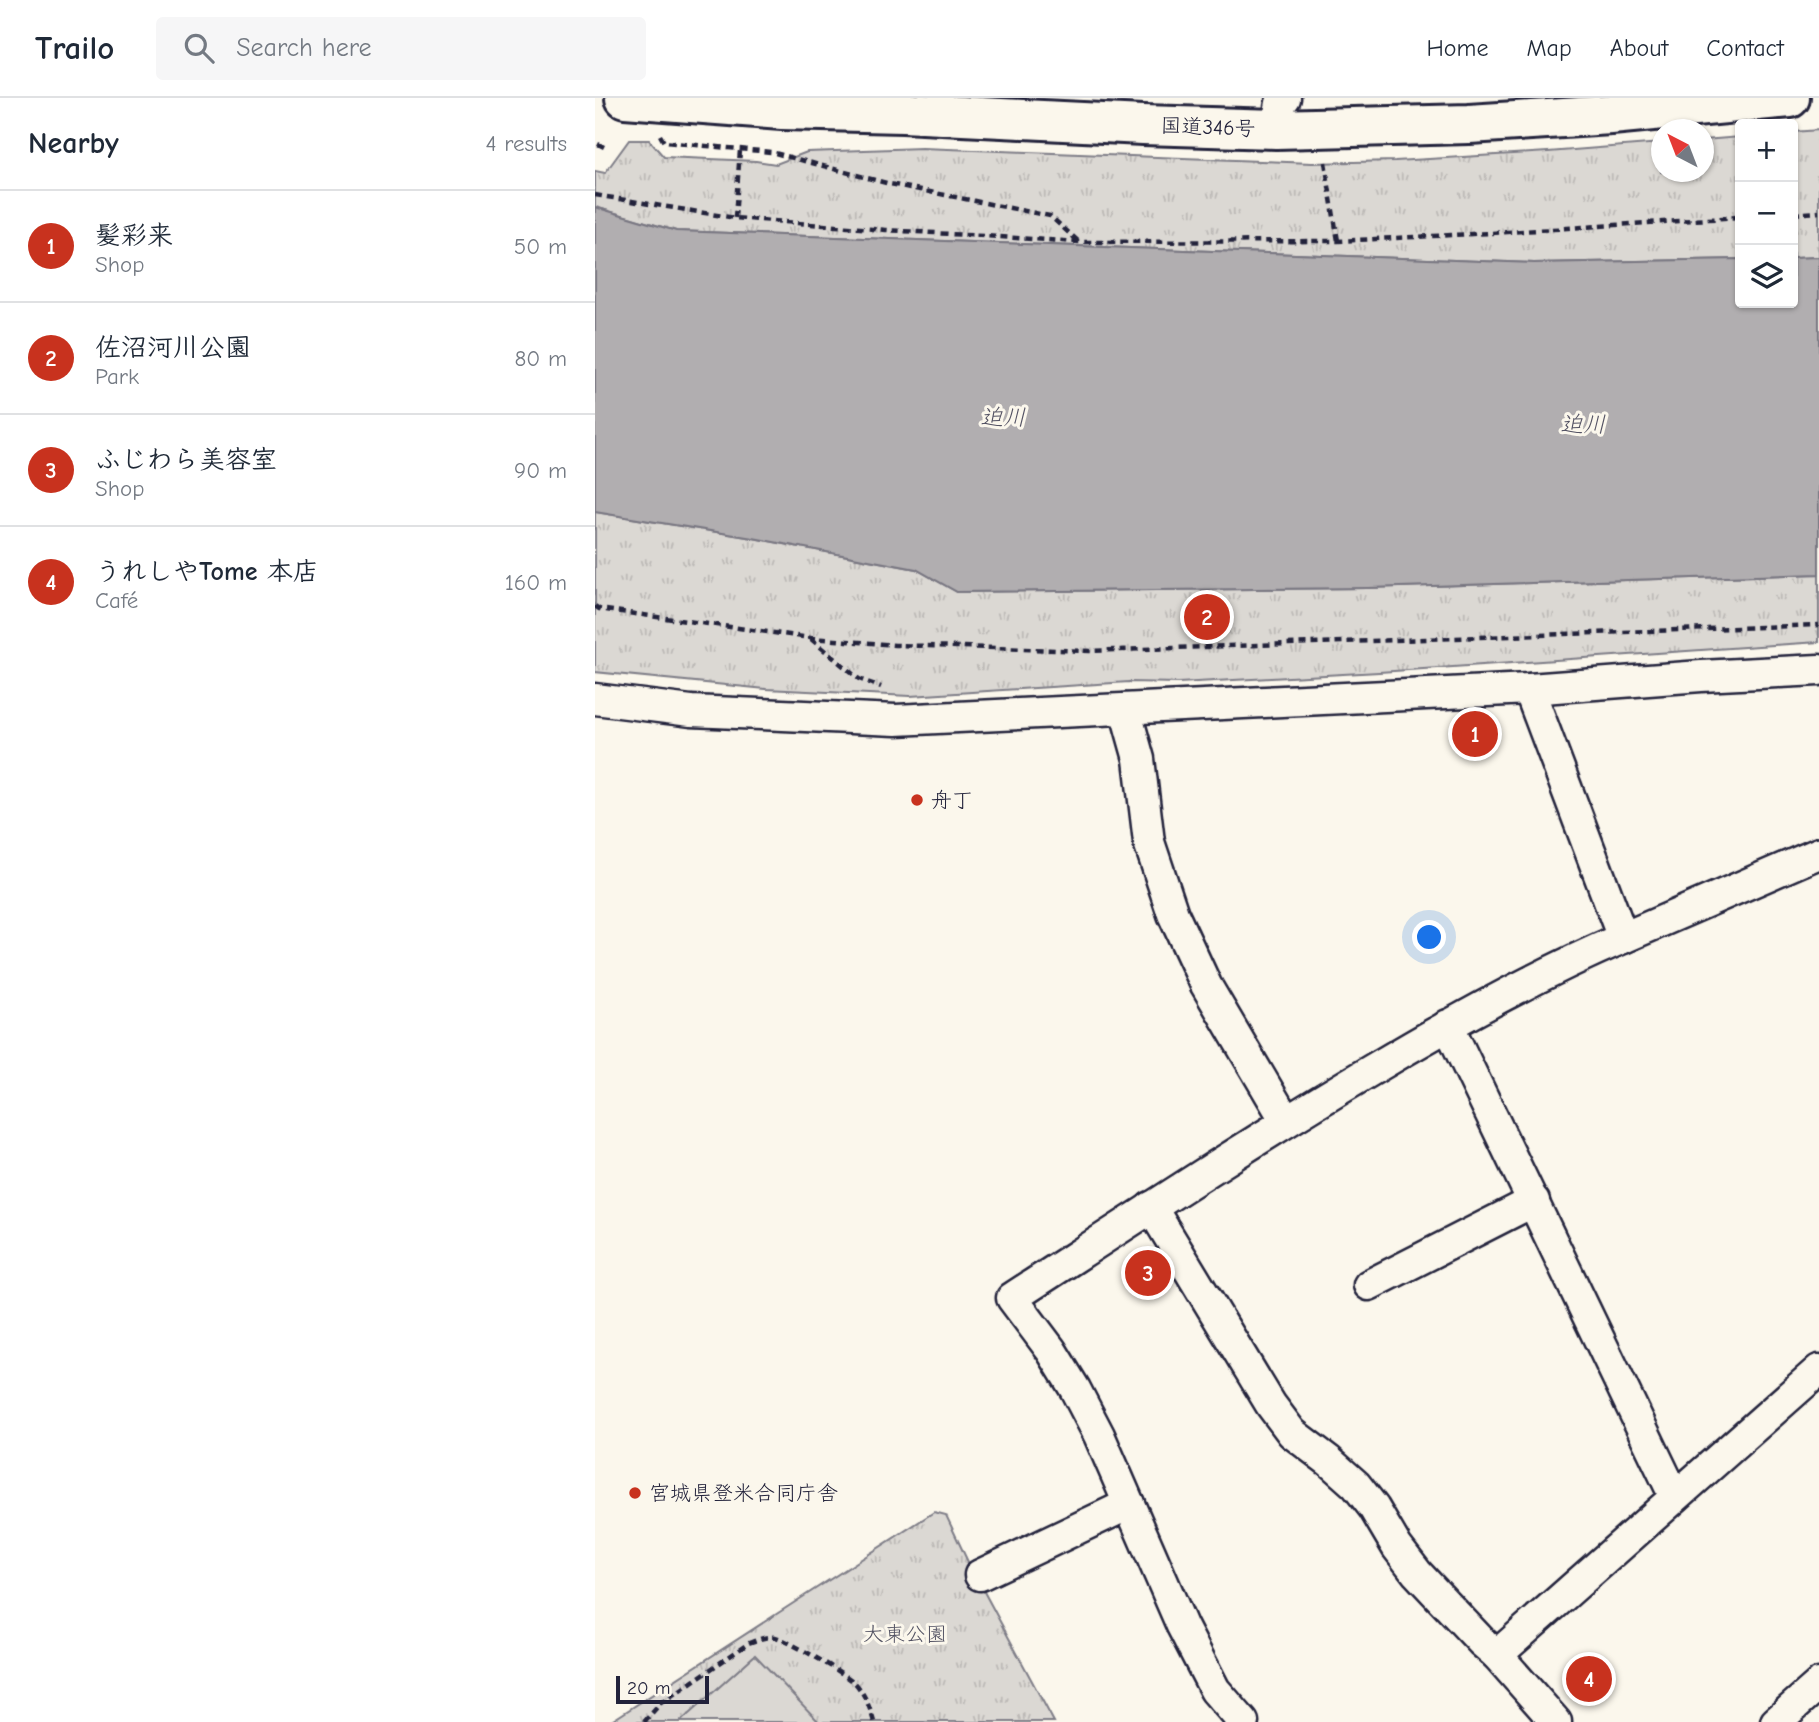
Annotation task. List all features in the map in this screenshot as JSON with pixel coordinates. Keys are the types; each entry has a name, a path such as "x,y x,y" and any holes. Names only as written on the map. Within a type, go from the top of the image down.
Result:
{"highway":[{"name":"国道346号","path":"625,98 782,110 1143,125 1280,114 1469,124 1611,115 1790,98"}],"street":[{"path":"595,699 691,711 896,720 1529,689 1819,670"},
{"path":"1529,689 1623,938"},
{"path":"1125,709 1139,759 1149,842 1173,914 1206,985 1286,1121"},
{"path":"1243,1722 1215,1690 1182,1626 1099,1435 1075,1389 1051,1350 1012,1298 1286,1121 1448,1025 1580,956 1819,853"},
{"path":"1448,1025 1675,1497"},
{"path":"1369,1285 1534,1201"},
{"path":"1151,1207 1278,1415 1292,1433 1356,1485 1417,1573 1482,1642 1497,1654 1556,1722"},
{"path":"1497,1654 1819,1370"},
{"path":"980,1575 1129,1504"},
{"path":"1776,1722 1819,1684"}],"path":[{"path":"656,129 664,142 771,152 890,184 1050,216 1079,242"},
{"path":"598,144 604,147"},
{"path":"735,218 740,150"},
{"path":"1323,153 1338,241"},
{"path":"595,195 735,218 1079,242 1338,241 1735,217"},
{"path":"1798,214 1819,212"},
{"path":"595,606 599,609 811,638 895,645 1090,651 1819,625"},
{"path":"644,1722 661,1703 749,1643 777,1637 842,1672 855,1684 867,1702 874,1722"}],"green space":[{"path":"1819,130 1819,257 1798,258 1798,132"},
{"path":"1735,137 1735,259 1534,263 676,231 595,207 595,171 605,173 629,140 649,140 664,157 776,164 807,152 922,148 1312,163 1395,161 1651,144 1651,182 1714,182 1714,139"},
{"path":"595,512 916,569 957,592 1368,588 1819,574 1819,642 1379,672 1178,683 1129,682 910,696 766,689 595,672"},
{"name":"大東公園","path":"934,1512 946,1515 968,1562 1054,1722 610,1722"},
{"path":"755,1655 819,1722 680,1722"}],"water":[{"name":"迫川","path":"595,207 676,231 1534,263 1735,259 1735,308 1798,308 1798,258 1819,257 1819,574 1368,588 957,592 916,569 595,512"}],"place":[{"name":"佐沼河川公園","path":"1207,617"},
{"name":"髪彩来","path":"1475,734"},
{"name":"舟丁","path":"917,800"},
{"name":"ふじわら美容室","path":"1148,1273"},
{"name":"宮城県登米合同庁舎","path":"635,1493"},
{"name":"うれしやTome 本店","path":"1589,1679"}]}
